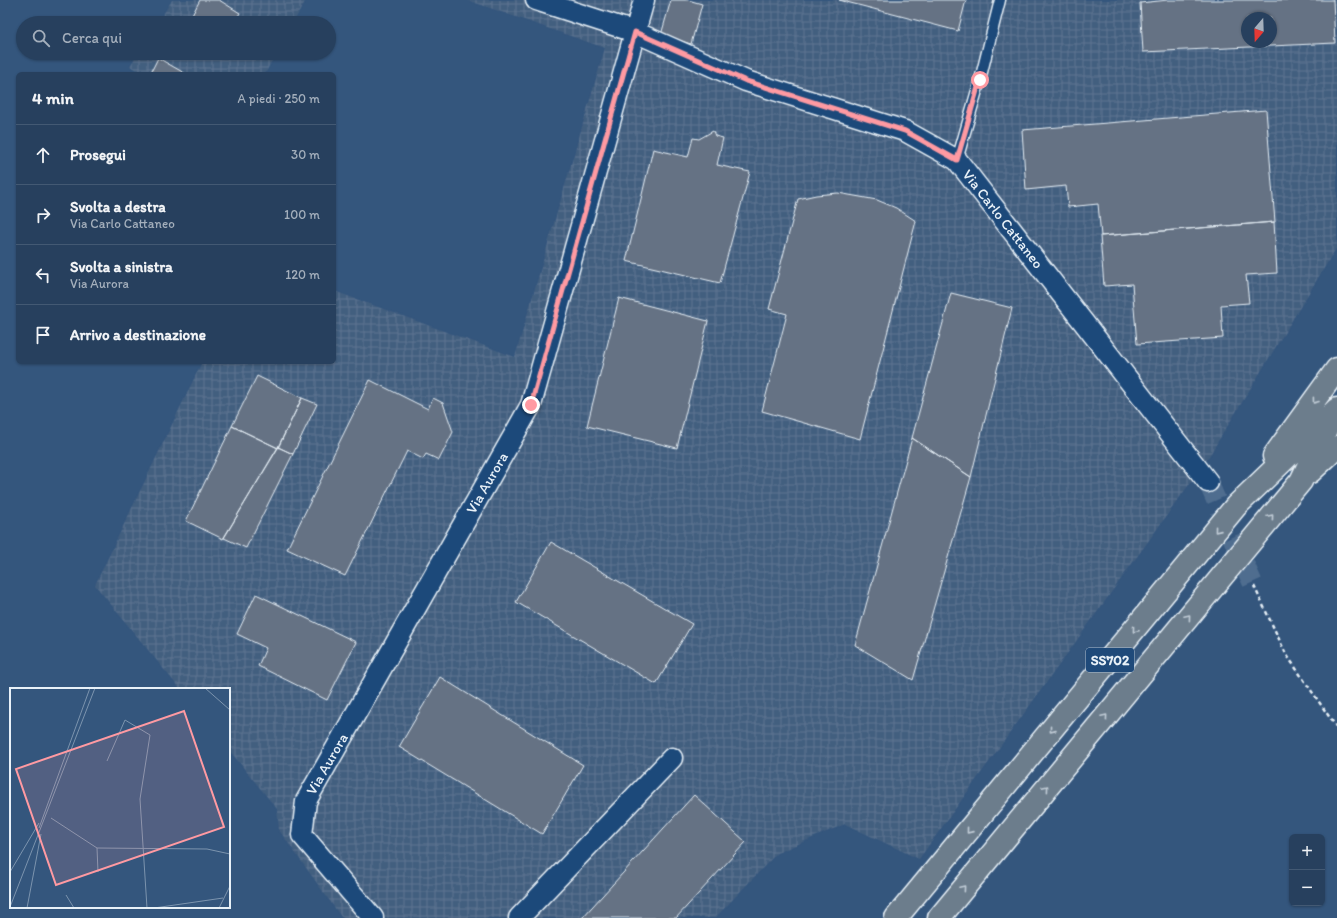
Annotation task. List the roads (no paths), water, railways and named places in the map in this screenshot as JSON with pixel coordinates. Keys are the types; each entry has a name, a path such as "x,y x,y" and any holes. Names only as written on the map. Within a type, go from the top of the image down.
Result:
{"highway":[{"path":"1236,506 1337,369"},
{"name":"SS702","path":"896,918 1236,506 1335,411"},
{"name":"SS702","path":"939,918 1301,481 1335,411"},
{"path":"1301,481 1337,447"}],"street":[{"name":"Via Carlo Cattaneo","path":"536,0 635,32 746,81 905,131 957,160 1208,482"},
{"name":"Via Aurora","path":"373,918 302,835 306,801 531,405 644,0"},
{"path":"519,918 672,758"}],"lane":[{"path":"957,160 980,80 1000,0"}],"tunnel":[{"path":"1208,482 1254,586"}]}
